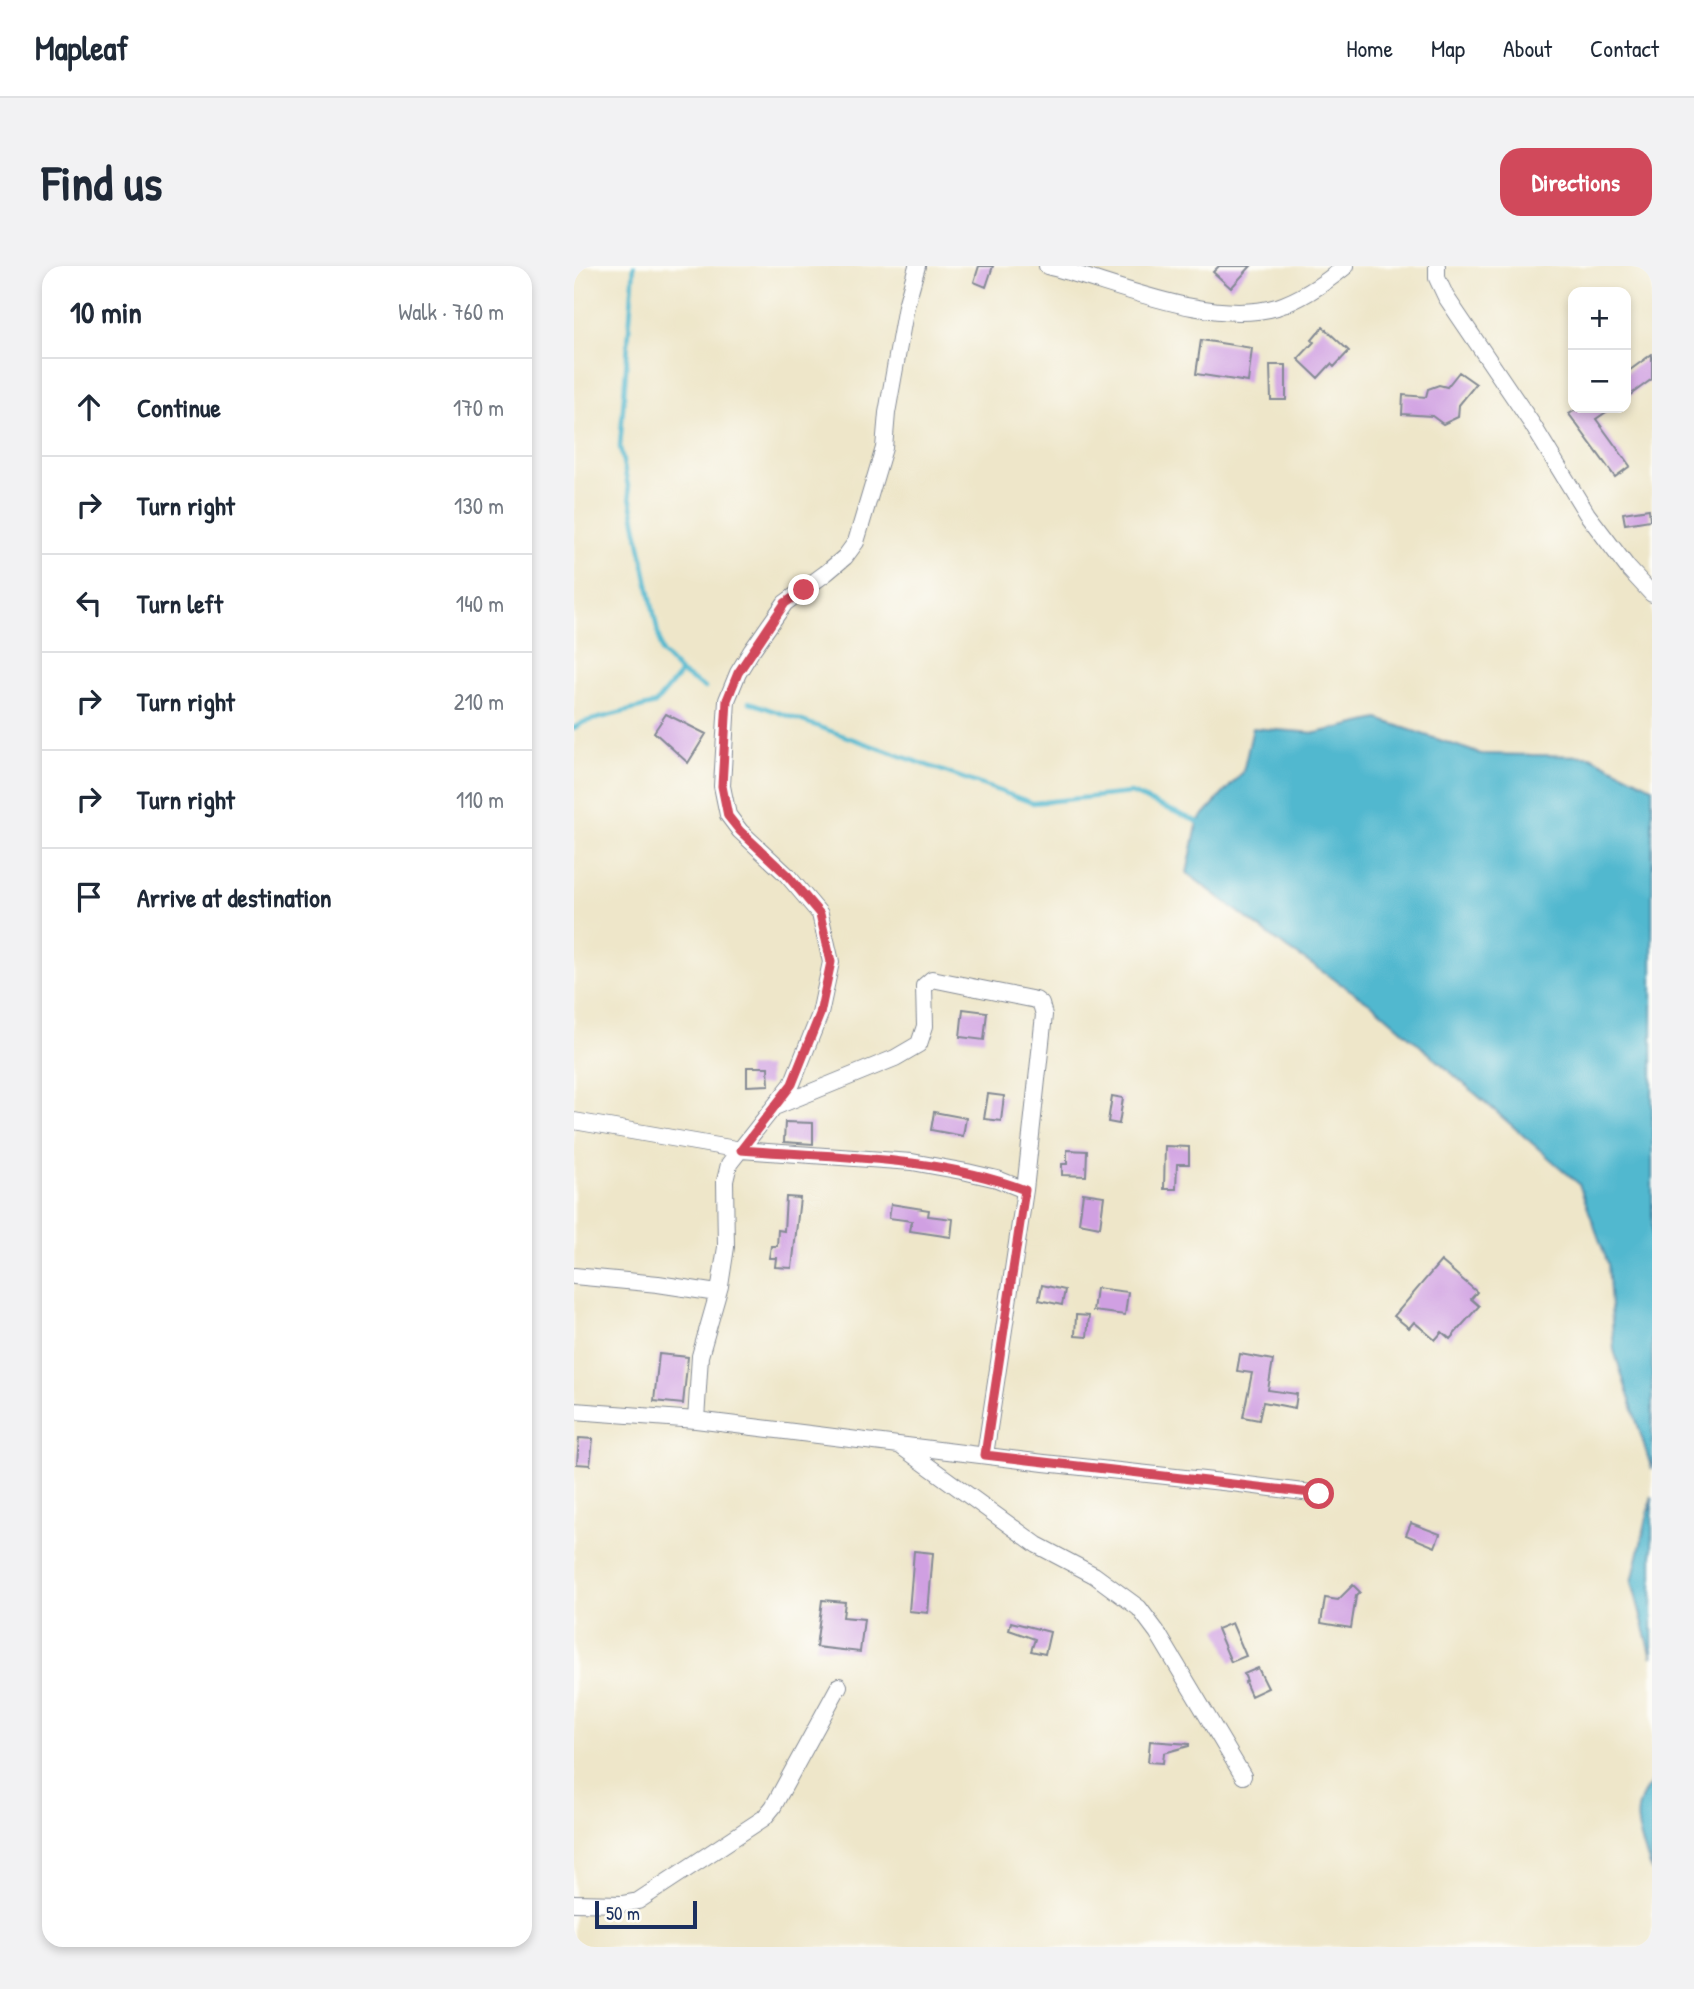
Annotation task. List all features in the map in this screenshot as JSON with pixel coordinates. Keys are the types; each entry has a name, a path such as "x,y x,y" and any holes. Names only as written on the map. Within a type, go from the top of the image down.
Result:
{"street":[{"path":"696,1420 700,1356 718,1293 726,1247 725,1181 729,1164 792,1084 820,1014 831,962 820,914 787,875 740,831 728,816 722,786 727,700 738,673 785,603 845,557 856,542 884,448 887,413 906,306 917,266"},
{"path":"1047,266 1131,292 1202,308 1245,312 1275,307 1299,298 1346,266"},
{"path":"1437,266 1437,278 1446,297 1532,424 1587,514 1628,568 1652,594"},
{"path":"775,1107 895,1058 919,1044 925,1026 923,986 932,979 1036,1000 1041,1004 1044,1015 1025,1190 985,1455"},
{"path":"574,1121 741,1150 912,1162 967,1172 1025,1190"},
{"path":"574,1276 718,1293"},
{"path":"574,1411 696,1420 1319,1494"},
{"path":"897,1444 922,1459 1037,1545 1094,1575 1139,1608 1157,1632 1243,1776"},
{"path":"574,1903 622,1904 638,1901 764,1818 773,1807 839,1686"}],"water":[{"path":"1378,719 1481,754 1590,756 1652,787 1652,1470 1614,1350 1608,1264 1579,1184 1377,1008 1281,944 1187,873 1198,821 1243,772 1253,728 1316,733"},
{"path":"1652,1496 1652,1657 1632,1582"},
{"path":"1652,1783 1652,1872 1640,1837 1637,1815 1639,1804"}],"building":[{"path":"979,266 993,266 986,287 974,282"},
{"path":"1219,266 1251,266 1231,288 1213,272"},
{"path":"1323,327 1349,351 1334,367 1331,364 1318,378 1298,359 1314,342 1312,340"},
{"path":"1201,340 1252,348 1248,382 1196,374"},
{"path":"1652,354 1652,379 1631,394 1631,369"},
{"path":"1270,365 1286,365 1286,400 1271,400"},
{"path":"1459,372 1476,384 1459,405 1458,417 1443,424 1432,416 1402,414 1403,395 1426,397 1428,389 1439,385 1447,387"},
{"path":"1605,413 1596,419 1630,466 1615,477 1569,414"},
{"path":"1649,509 1650,520 1625,524 1623,513"},
{"path":"666,714 706,734 688,763 654,732"},
{"path":"963,1009 987,1012 984,1040 960,1037"},
{"path":"747,1067 768,1067 769,1085 747,1086"},
{"path":"988,1094 1004,1096 1001,1121 984,1119"},
{"path":"1112,1096 1123,1098 1119,1124 1108,1122"},
{"path":"934,1112 966,1118 963,1136 931,1130"},
{"path":"785,1122 813,1123 813,1144 784,1142"},
{"path":"1165,1146 1189,1147 1189,1164 1177,1164 1176,1189 1164,1189"},
{"path":"1067,1150 1087,1151 1086,1176 1062,1175 1062,1164 1067,1164"},
{"path":"1083,1193 1104,1196 1100,1227 1079,1223"},
{"path":"786,1197 800,1198 792,1268 775,1267 776,1258 769,1258 771,1246 777,1246 778,1230 784,1231"},
{"path":"891,1204 929,1210 928,1216 953,1219 951,1237 910,1231 912,1221 889,1218"},
{"path":"1441,1261 1477,1292 1471,1299 1479,1306 1450,1339 1442,1332 1435,1340 1414,1322 1409,1328 1394,1316"},
{"path":"1042,1285 1065,1290 1062,1305 1039,1300"},
{"path":"1096,1288 1128,1292 1125,1315 1093,1311"},
{"path":"1076,1315 1089,1316 1087,1337 1075,1336"},
{"path":"659,1354 688,1357 683,1404 654,1401"},
{"path":"1240,1354 1273,1360 1268,1390 1297,1394 1295,1408 1263,1402 1259,1420 1243,1417 1252,1373 1237,1371"},
{"path":"579,1438 593,1439 590,1465 577,1464"},
{"path":"1411,1523 1440,1534 1435,1547 1406,1535"},
{"path":"914,1551 933,1553 928,1613 909,1611"},
{"path":"1353,1585 1360,1592 1356,1596 1351,1628 1321,1623 1325,1598 1338,1600"},
{"path":"822,1600 845,1602 843,1617 864,1619 860,1652 816,1647"},
{"path":"1011,1622 1050,1632 1045,1654 1031,1651 1035,1639 1009,1630"},
{"path":"1232,1623 1246,1656 1231,1662 1217,1629"},
{"path":"1258,1668 1268,1688 1251,1696 1244,1674"},
{"path":"1150,1741 1189,1746 1164,1753 1163,1763 1148,1762"}],"waterway":[{"path":"634,266 620,447 662,653 681,673 705,688"},
{"path":"574,728 584,722 655,704 681,673"},
{"path":"749,702 1033,803 1131,793 1203,824"}],"route":[{"path":"804,590 785,603 738,673 727,700 722,786 728,816 740,831 787,875 820,914 831,962 820,1014 792,1084 741,1150 912,1162 967,1172 1025,1190 985,1455 1319,1494"}]}
